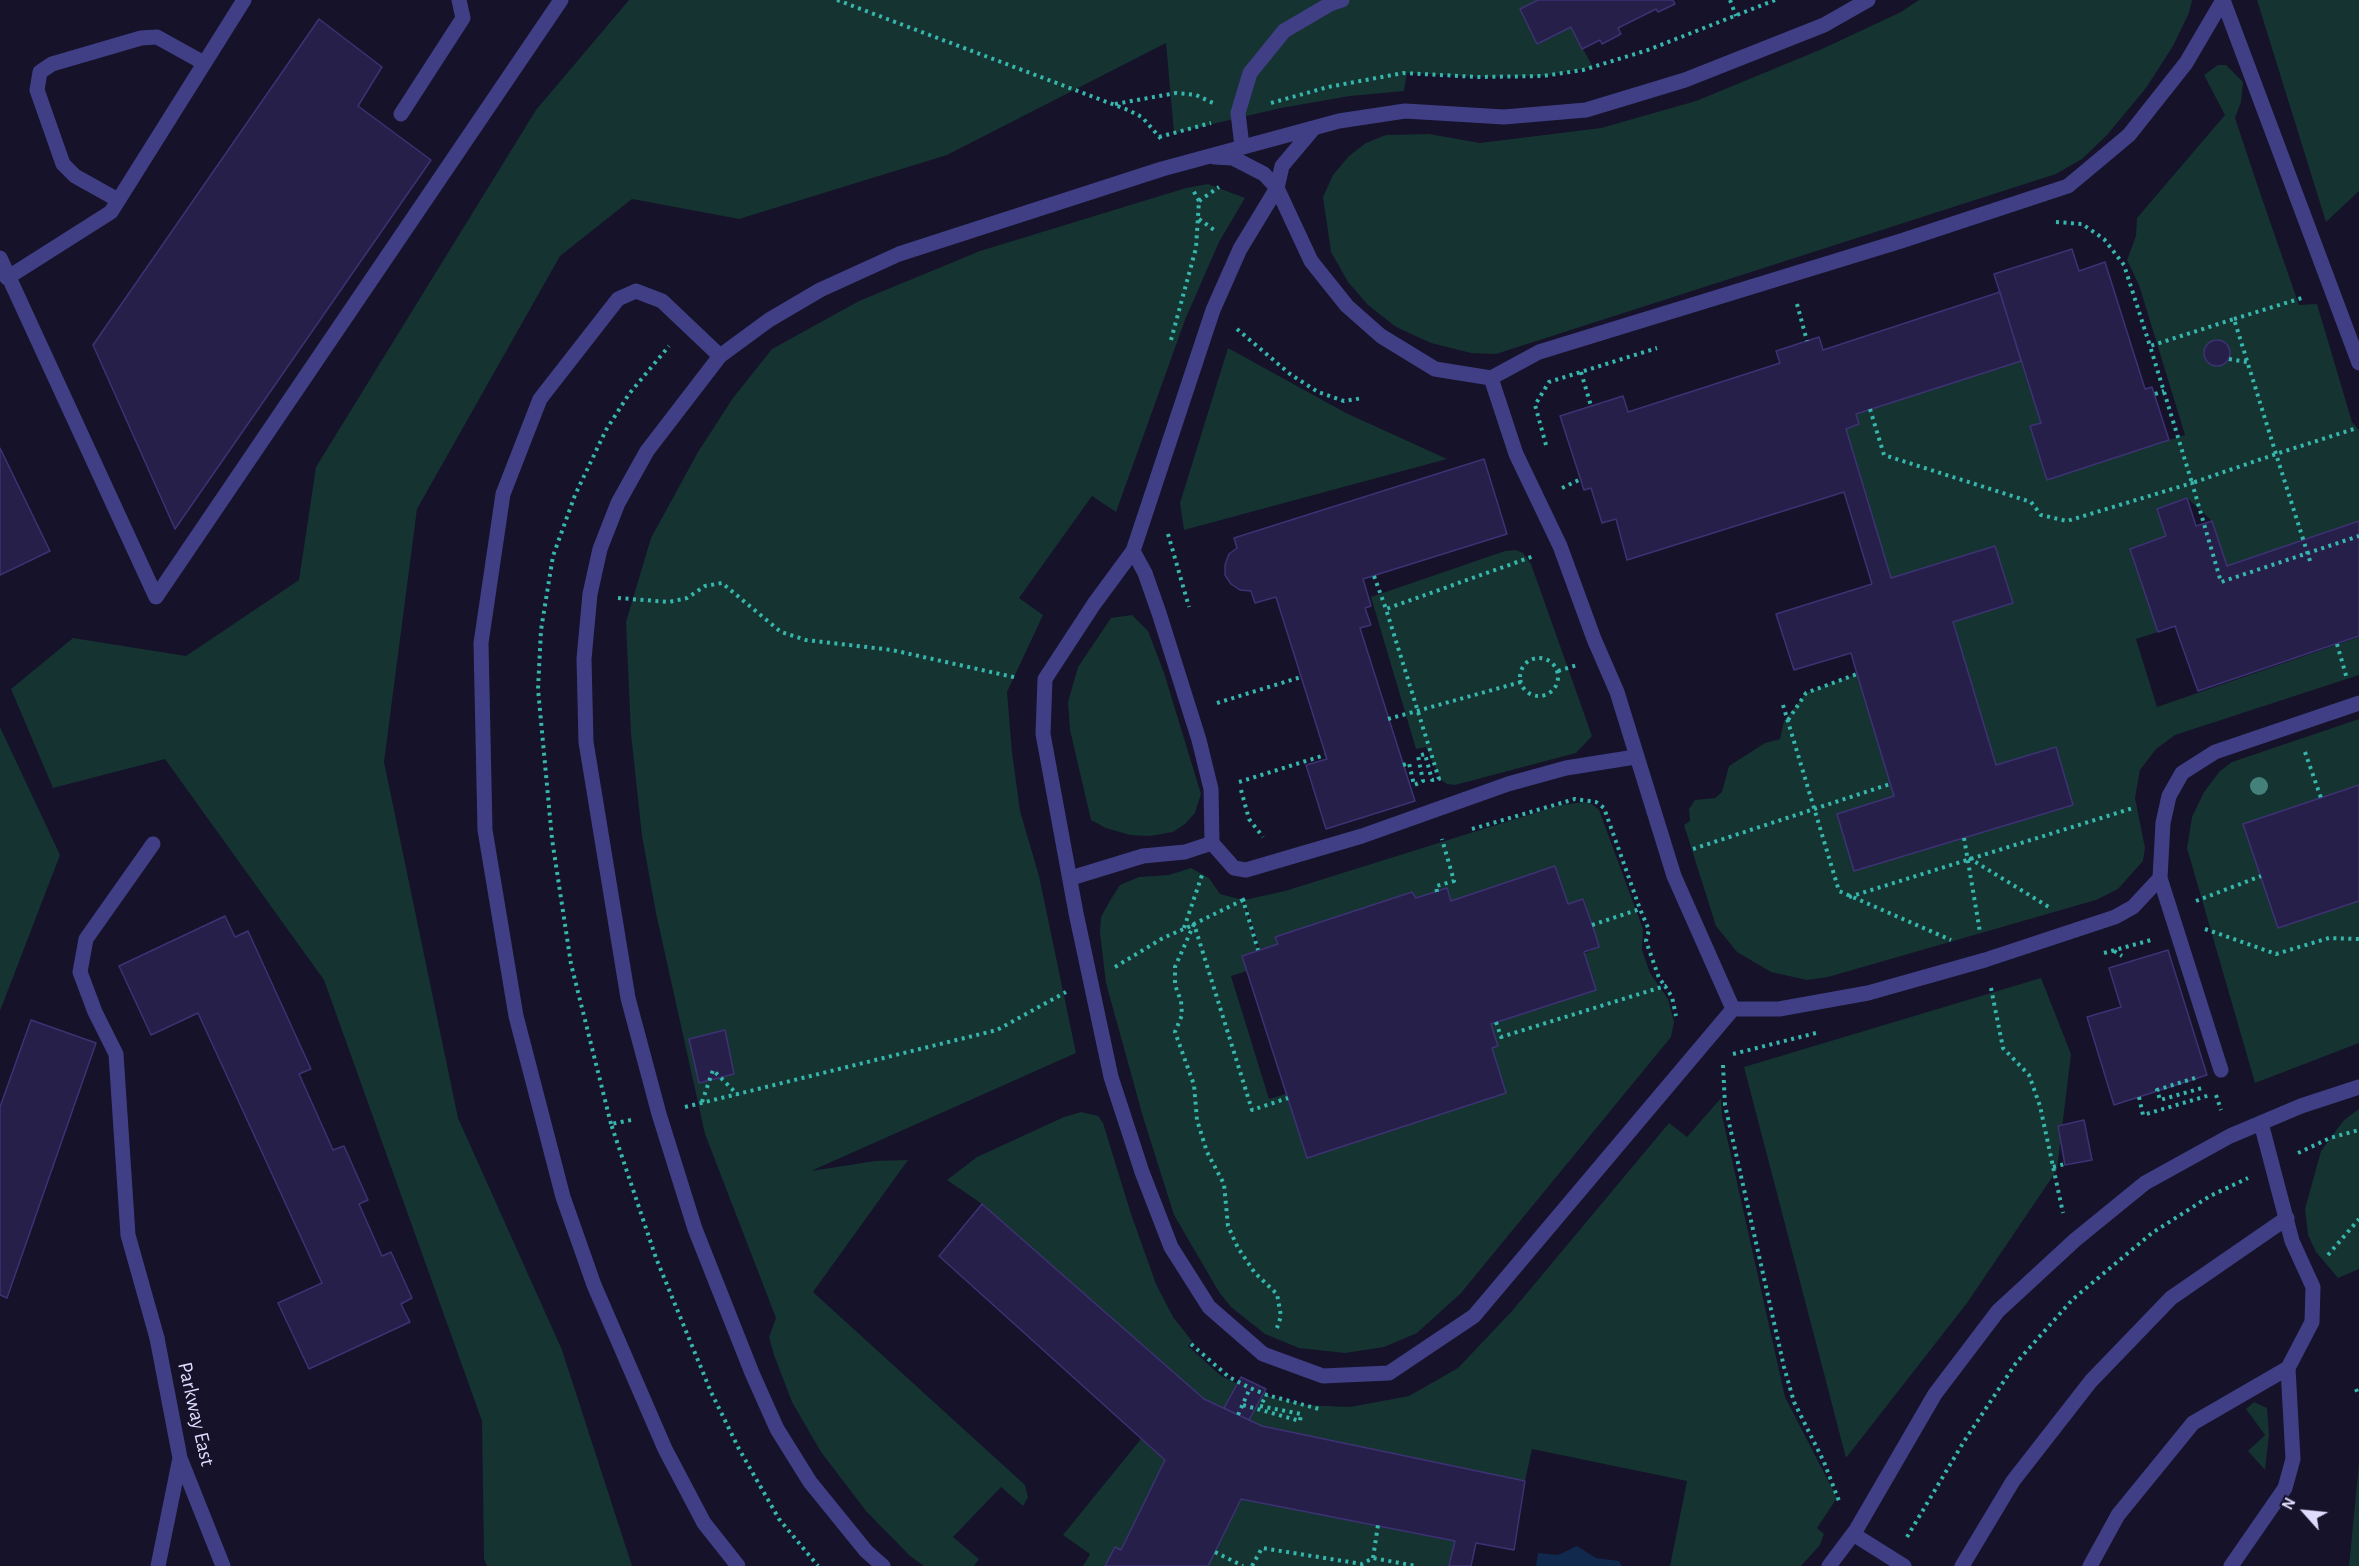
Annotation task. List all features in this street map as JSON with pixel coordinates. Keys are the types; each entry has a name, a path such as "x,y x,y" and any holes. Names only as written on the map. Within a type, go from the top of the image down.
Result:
{"street":[{"path":"7,278 111,212 244,0"},
{"path":"401,114 463,18 459,0"},
{"path":"0,258 7,278 156,597 561,0"},
{"path":"1242,146 1238,113 1250,73 1284,31 1329,4 1342,0"},
{"path":"883,1566 866,1551 810,1482 777,1429 752,1373 695,1229 658,1114 628,998 609,900 586,742 584,659 591,594 600,549 618,503 647,451 720,357 769,320 820,290 899,254 1206,156 1339,121 1405,111 1504,117 1586,110 1685,80 1824,25 1868,0"},
{"path":"1206,156 1233,158 1264,174 1277,188 1311,261 1347,306 1381,336 1435,369 1491,378 1539,352 1901,241 2068,186 2129,135 2186,63 2223,0"},
{"path":"2223,0 2359,363"},
{"path":"118,200 75,176 63,164 37,90 40,72 52,64 141,38 157,37 204,63"},
{"path":"1314,128 1282,166 1277,188 1240,249 1213,310 1133,551 1094,604 1045,684 1043,734 1076,913 1111,1077 1142,1172 1172,1247 1209,1307 1263,1354 1323,1376 1389,1373 1474,1316 1733,1010 1779,1009 1868,993 1985,960 2115,917 2133,907 2160,878"},
{"path":"720,357 662,301 636,291 618,298 540,399 503,494 481,643 485,830 516,1016 563,1197 594,1285 665,1449 704,1522 738,1566"},
{"path":"1491,378 1516,454 1560,546 1594,639 1617,692 1635,757 1674,876 1733,1010"},
{"path":"1133,551 1145,573 1159,613 1198,740 1211,789 1212,843 1234,868 1246,870 1362,836 1508,784 1566,768 1635,757"},
{"path":"2221,1071 2160,878 2163,823 2169,796 2182,773 2215,752 2359,703"},
{"path":"1071,878 1143,856 1185,852 1212,843"},
{"name":"Parkway East","path":"153,844 86,939 80,972 95,1012 116,1054 128,1235 157,1338 180,1458 223,1566"},
{"path":"1829,1566 1853,1534 1935,1394 1998,1311 2075,1240 2145,1184 2237,1132 2301,1106 2359,1087"},
{"path":"2231,1566 2285,1488 2294,1459 2288,1368 2312,1322 2313,1287 2292,1241 2262,1123"},
{"path":"1962,1566 2013,1481 2091,1382 2171,1298 2287,1218"},
{"path":"2090,1566 2118,1515 2193,1423 2288,1368"},
{"path":"158,1566 180,1458"},
{"path":"1853,1534 1904,1566"}],"path":[{"path":"837,0 1113,104 1142,117 1166,145"},
{"path":"1730,0 1736,16"},
{"path":"1262,105 1328,87 1403,73 1489,77 1544,76 1582,70 1648,50 1775,0"},
{"path":"1113,104 1176,93 1197,95 1215,104 1217,112"},
{"path":"1159,137 1218,121"},
{"path":"1168,349 1196,248 1199,201 1190,182"},
{"path":"1199,201 1219,187"},
{"path":"2047,225 2058,221 2082,224 2104,239 2124,265 2221,582 2359,536"},
{"path":"2150,346 2310,295"},
{"path":"1786,308 1809,301"},
{"path":"1797,304 1807,341"},
{"path":"2234,319 2310,561"},
{"path":"1235,327 1290,374 1318,392 1344,402 1363,398"},
{"path":"1546,448 1536,405 1549,382 1661,347"},
{"path":"2229,358 2247,362"},
{"path":"1581,372 1591,406"},
{"path":"2155,394 2164,391"},
{"path":"1870,409 1884,455 2031,502 2041,515 2067,521 2192,483 2357,428"},
{"path":"1557,490 1581,479"},
{"path":"1386,609 1560,546"},
{"path":"1374,576 1439,779 1432,780 1425,754 1418,756 1424,781 1414,784 1409,763 1403,765"},
{"path":"611,598 669,602 687,598 705,586 722,583 781,632 806,640 892,650 1045,684"},
{"path":"2337,644 2347,680"},
{"path":"1544,658 1550,661 1558,671 1555,689 1545,695 1527,692 1521,682 1522,669 1531,659 1544,658"},
{"path":"1788,721 1806,693 1857,674"},
{"path":"1217,703 1301,677"},
{"path":"1388,719 1521,682"},
{"path":"1783,705 1839,891 1958,942"},
{"path":"2295,755 2306,752 2321,798"},
{"path":"1239,782 1325,754"},
{"path":"1693,850 1890,784"},
{"path":"1463,832 1575,799 1596,802 1604,808 1649,930 1646,941 1659,978 1672,997 1677,1016"},
{"path":"1849,897 2133,808"},
{"path":"1437,892 1436,886 1454,881 1441,839 1452,836"},
{"path":"1964,838 1981,936"},
{"path":"1184,929 1212,843"},
{"path":"1969,858 2057,912"},
{"path":"2170,911 2261,876"},
{"path":"1109,970 1184,929 1255,896"},
{"path":"1243,900 1258,950"},
{"path":"1592,925 1640,909"},
{"path":"1194,924 1252,1110 1288,1098"},
{"path":"1194,924 1175,967 1175,985 1181,1001 1182,1015 1175,1032 1194,1085 1197,1120 1204,1142 1224,1184 1228,1226 1238,1248 1255,1273 1277,1294 1281,1316 1275,1331"},
{"path":"2203,928 2276,954 2329,938 2359,939"},
{"path":"2103,953 2155,939"},
{"path":"2114,950 2122,956"},
{"path":"1990,984 2003,1048 2029,1076 2040,1106 2064,1214"},
{"path":"1496,1022 1501,1037 1665,986"},
{"path":"678,1109 997,1030 1073,988"},
{"path":"1825,1031 1722,1057 1725,1105 1784,1367 1794,1402 1839,1498 1839,1507"},
{"path":"702,1103 713,1070 738,1095"},
{"path":"2194,1075 2195,1078 2157,1090 2160,1100 2212,1084 2221,1110"},
{"path":"2139,1097 2143,1115 2215,1094"},
{"path":"633,1119 611,1124 632,1192 676,1310 711,1392 739,1449 779,1519 818,1566"},
{"path":"2053,1167 2065,1164"},
{"path":"1902,1545 1963,1443 2016,1363 2073,1299 2152,1233 2210,1196 2244,1180"},
{"path":"2307,1274 2336,1247 2359,1220"},
{"path":"1191,1344 1230,1377 1250,1388 1319,1409"},
{"path":"1238,1415 1250,1388"},
{"path":"2355,1389 2359,1396"},
{"path":"1243,1405 1254,1411 1300,1421 1301,1414 1260,1406 1267,1395"},
{"path":"1373,1558 1378,1525"},
{"path":"1252,1566 1262,1548 1362,1564 1373,1558 1416,1566"},
{"path":"1215,1552 1243,1566"}],"green space":[{"path":"629,0 1538,0 1520,9 1537,44 1571,27 1593,67 1543,76 1478,77 1407,73 1404,91 1350,96 1281,108 1174,133 1166,43 947,155 739,219 632,199 560,256 417,509 384,762 458,1118 562,1350 632,1566 487,1566 484,1559 482,1421 324,980 165,759 53,788 11,689 73,638 186,656 299,580 316,467 536,110"},
{"path":"1919,0 2192,0 2189,13 2173,46 2146,88 2107,135 2082,159 2056,174 1496,354 1471,353 1431,343 1396,327 1368,305 1348,282 1331,252 1323,197 1333,175 1349,156 1366,143 1386,135 1429,134 1480,143 1601,128 1696,101 1822,49 1901,12"},
{"path":"2257,0 2359,0 2359,191 2326,222"},
{"path":"2218,65 2226,65 2243,82 2241,102 2235,118 2257,184 2299,305 2317,304 2352,422 2359,430 2359,521 2227,566 2212,521 2187,498 2157,509 2166,536 2130,549 2158,632 2136,639 2157,707 2359,637 2359,675 2175,735 2156,749 2140,770 2135,798 2145,848 2143,861 2118,889 2096,900 1828,977 1807,980 1771,972 1737,952 1716,926 1684,825 1690,821 1689,809 1695,800 1715,798 1722,792 1729,766 1765,743 1780,739 1784,721 1806,693 1857,674 1894,796 1837,814 1854,871 2073,805 2056,747 1996,765 1953,622 2010,604 1995,546 1891,578 1846,429 1859,424 1856,414 2021,361 2041,423 2030,426 2047,479 2185,435 2139,285 2127,260 2136,236 2137,218 2225,115 2204,75"},
{"path":"1208,184 1245,198 1219,242 1185,320 1116,512 1092,496 1019,598 1043,615 1007,692 1012,752 1020,811 1039,876 1076,1053 811,1171 875,1161 908,1160 813,1292 1025,1485 1028,1497 1023,1506 1001,1487 953,1537 979,1559 974,1566 924,1566 910,1556 866,1511 821,1452 792,1402 774,1355 769,1337 776,1318 705,1134 656,913 642,836 631,734 626,622 651,538 698,452 733,398 772,349 859,301 980,251 1186,188"},
{"path":"1228,348 1346,413 1447,459 1184,530 1180,503"},
{"path":"1516,550 1523,553 1531,564 1592,736 1576,753 1455,785 1447,784 1441,780 1426,747 1416,749 1371,597 1505,551"},
{"path":"1132,615 1148,631 1164,673 1201,794 1195,813 1185,824 1173,832 1150,836 1130,835 1106,828 1091,820 1070,730 1068,702 1078,667 1111,618"},
{"path":"2359,719 2359,1043 2255,1083 2187,848 2192,817 2204,792 2220,771 2232,762"},
{"path":"0,727 60,855 0,1011"},
{"path":"1584,802 1592,804 1599,810 1643,929 1642,950 1650,973 1668,999 1674,1022 1671,1037 1461,1293 1417,1333 1384,1347 1345,1353 1299,1348 1265,1334 1231,1307 1219,1292 1174,1215 1143,1117 1106,983 1100,933 1101,917 1111,899 1120,885 1139,877 1169,875 1191,868 1209,878 1220,894 1243,900 1258,950 1242,956 1247,971 1231,976 1269,1099 1286,1094 1307,1158 1506,1093 1492,1048 1497,1046 1491,1024 1584,954 1599,947 1584,899 1568,904 1555,867 1451,901 1417,898 1411,892 1276,937 1278,944 1260,950 1244,900 1285,891 1560,805"},
{"path":"2041,978 2071,1054 2057,1170 1967,1303 1846,1458 1744,1067"},
{"path":"1721,1098 1722,1115 1785,1397 1837,1498 1817,1528 1824,1534 1820,1545 1801,1566 1670,1566 1687,1481 1532,1449 1525,1481 1262,1426 1204,1399 982,1204 947,1180 977,1157 1064,1117 1081,1112 1098,1116 1103,1123 1131,1214 1156,1284 1173,1317 1192,1341 1188,1346 1220,1375 1257,1394 1306,1405 1350,1407 1409,1396 1458,1368 1512,1311 1669,1123 1687,1137"},
{"path":"2359,1109 2359,1269 2338,1278 2316,1252 2308,1235 2305,1209 2321,1151 2344,1120"},
{"path":"2254,1402 2267,1408 2269,1434 2265,1470 2248,1451 2265,1435 2246,1409"},
{"path":"1141,1439 1165,1460 1121,1550 1115,1548 1105,1566 1083,1566 1090,1554 1063,1535"},
{"path":"2359,1463 2359,1566 2349,1566"},
{"path":"1241,1499 1455,1541 1449,1566 1208,1566"}],"water":[{"path":"1577,1546 1596,1558 1619,1561 1622,1566 1536,1566 1538,1553 1558,1555"}],"building":[{"path":"1538,0 1673,0 1675,4 1658,12 1656,9 1618,28 1621,34 1602,44 1600,40 1582,49 1571,27 1537,44 1520,9"},
{"path":"319,19 382,67 358,106 431,160 175,529 93,345"},
{"path":"2072,249 2079,271 2105,262 2145,389 2152,387 2169,440 2047,480 2030,426 2041,423 1994,274"},
{"path":"2000,292 2021,361 1856,414 1859,424 1846,429 1891,578 1995,546 2013,603 1953,622 1996,765 2056,747 2073,805 1854,871 1837,814 1894,796 1851,653 1794,670 1776,614 1872,584 1844,492 1627,560 1616,519 1602,523 1591,488 1584,490 1560,416 1623,396 1628,412 1780,363 1776,351 1819,337 1823,350"},
{"path":"2217,340 2226,344 2230,353 2226,362 2217,366 2208,362 2204,353 2208,344"},
{"path":"0,448 50,551 0,575"},
{"path":"1484,459 1507,534 1363,579 1371,606 1365,608 1371,625 1360,628 1415,801 1326,829 1306,765 1327,759 1276,597 1255,603 1251,591 1240,590 1231,584 1225,575 1225,565 1229,554 1237,548 1234,538"},
{"path":"2187,498 2196,526 2212,521 2227,566 2359,521 2359,636 2198,691 2175,626 2158,632 2130,549 2166,536 2157,509"},
{"path":"2359,785 2359,901 2278,928 2243,824"},
{"path":"1555,866 1568,904 1583,899 1596,936 1599,947 1584,952 1596,990 1491,1024 1498,1046 1492,1048 1506,1093 1307,1158 1242,956 1278,944 1275,937 1412,892 1416,898 1447,888 1451,901"},
{"path":"225,916 235,937 248,931 311,1069 299,1074 333,1150 344,1146 368,1200 359,1204 382,1256 391,1252 412,1298 401,1304 410,1322 309,1369 278,1303 322,1283 198,1013 151,1035 119,966"},
{"path":"2168,950 2207,1075 2114,1105 2087,1017 2121,1007 2109,968"},
{"path":"31,1020 96,1043 7,1298 0,1295 0,1107"},
{"path":"725,1030 734,1074 699,1083 689,1039"},
{"path":"2084,1120 2092,1160 2065,1165 2058,1126"},
{"path":"982,1204 1204,1399 1262,1426 1525,1481 1514,1550 1476,1543 1471,1566 1449,1566 1455,1541 1241,1499 1208,1566 1105,1566 1115,1547 1121,1550 1165,1460 939,1256"},
{"path":"1241,1377 1266,1389 1249,1420 1224,1408"}]}
